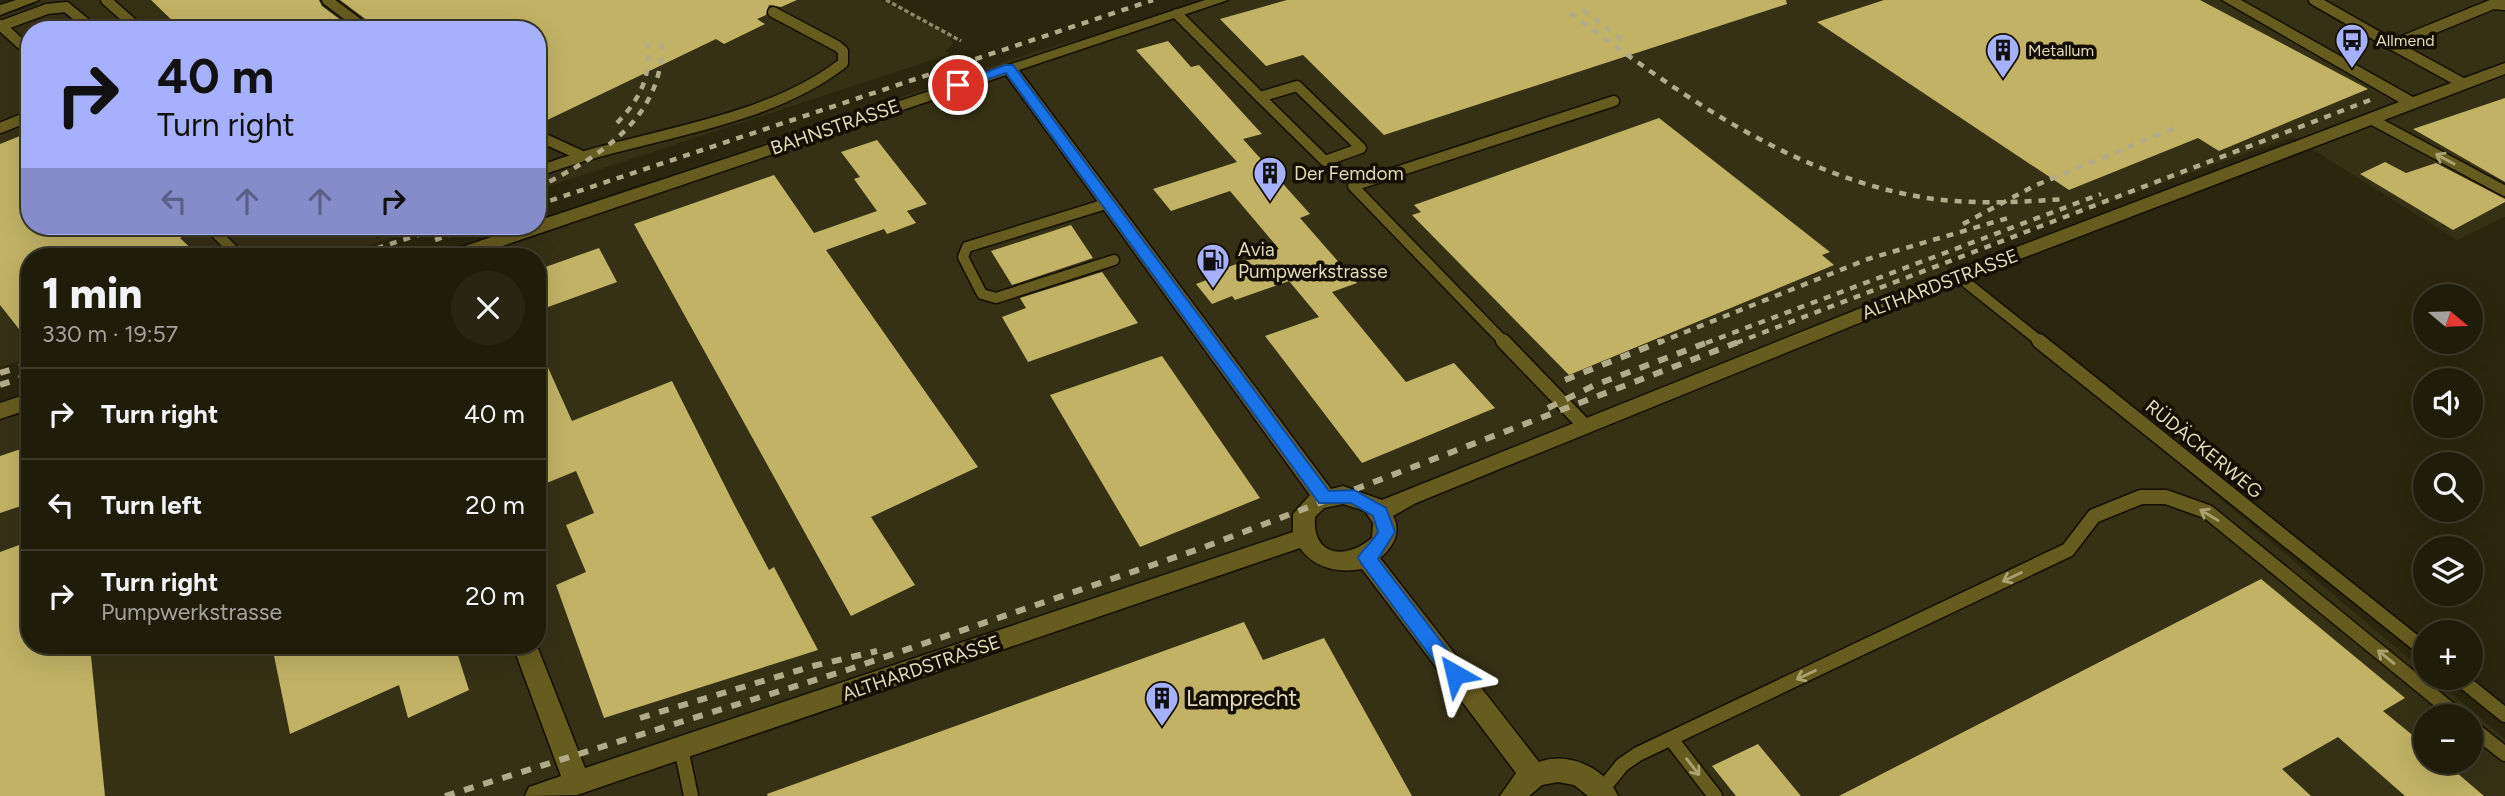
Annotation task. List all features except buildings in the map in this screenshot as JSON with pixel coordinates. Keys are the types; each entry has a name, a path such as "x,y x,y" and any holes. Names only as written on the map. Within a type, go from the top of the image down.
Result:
{"street":[{"path":"0,20 31,0"},
{"name":"BAHNSTRASSE","path":"546,225 1009,68 1220,0"},
{"path":"2230,0 2412,103"},
{"path":"1009,68 1325,498"},
{"name":"ALTHARDSTRASSE","path":"1380,512 1408,497 1958,276 2505,68"},
{"name":"BAHNSTRASSE","path":"478,248 516,235"},
{"path":"0,411 21,404"},
{"path":"1354,496 1380,512 1387,532 1377,551 1367,558 1342,562 1330,560 1318,555 1303,538 1303,518 1315,502 1325,498 1354,496"},
{"name":"ALTHARDSTRASSE","path":"538,796 1303,538"},
{"path":"1367,558 1504,740 1533,774"},
{"path":"528,654 577,783"},
{"path":"1513,796 1521,783 1533,774 1550,769 1569,771 1586,778 1603,793"}],"lane":[{"path":"106,0 130,21"},
{"path":"327,0 355,21"},
{"path":"2314,0 2465,84"},
{"path":"2393,45 2493,4 2505,5"},
{"path":"0,20 54,8 71,8 85,21"},
{"path":"546,168 580,155 627,147 777,101 829,74 843,63 843,51 837,46 773,12"},
{"path":"1177,14 1260,97 1325,161 1361,148 1297,86 1260,97"},
{"path":"0,20 21,42"},
{"path":"1585,426 1353,186 1614,101"},
{"path":"2371,119 2505,191"},
{"path":"0,128 21,120"},
{"path":"546,139 580,155"},
{"path":"1109,203 967,247 963,257 982,294 996,298 1114,260"},
{"path":"218,235 232,248"},
{"name":"RÜDÄCKERWEG","path":"1958,276 2413,641"},
{"path":"1603,793 1622,765 1671,739 2068,550 2094,516 2141,497 2166,497 2208,512 2443,704"},
{"path":"2474,690 2505,715"},
{"path":"2483,737 2505,754"},
{"path":"1671,739 1715,796"},
{"path":"681,748 691,796"}],"path":[{"path":"886,0 961,41"}],"shaded area":[{"path":"30,0 880,0 950,37 953,44 945,51 950,54 546,187 546,21 21,21 21,235 401,235 362,248 21,248 21,361 0,367 0,17 36,5"},
{"path":"1226,0 2505,0 2505,217 2457,240 2293,137 1939,261 2413,662 2413,690 2447,690 2464,704 2413,704 2413,774 2483,774 2483,720 2505,739 2505,796 0,796 0,401 21,394 21,654 546,654 546,248 454,248 493,235 546,235 546,217 1043,49"}],"railway":[{"path":"546,202 1153,0"},
{"path":"1583,10 1625,42"},
{"path":"1570,13 1694,101 1783,151 1829,171 1877,187 1927,198 1962,202 2005,202"},
{"path":"546,184 605,148 624,132 640,113 652,92 660,68 662,40"},
{"path":"617,123 638,96 646,77 648,43"},
{"path":"1736,343 2370,100"},
{"path":"2005,202 2034,186 2177,127"},
{"path":"1706,343 2101,194"},
{"path":"2005,202 2066,199"},
{"path":"1963,224 2005,202"},
{"path":"1658,343 1868,259 2008,218"},
{"path":"378,248 418,235"},
{"path":"435,240 450,235"},
{"path":"1565,380 1662,341"},
{"path":"1548,408 1595,385 1711,341"},
{"path":"445,796 850,669 1202,548 1741,341"},
{"path":"0,373 21,367"},
{"path":"0,385 21,378"},
{"path":"640,718 813,666 877,651"}],"place":[{"name":"Allmend","path":"2352,70"},
{"name":"Metallum","path":"2003,80"},
{"name":"Der Femdom","path":"1270,203"},
{"name":"Avia Pumpwerkstrasse","path":"1213,290"},
{"name":"Lamprecht","path":"1162,728"}],"route":[{"path":"958,85 1009,68 1325,498 1354,496 1373,505 1380,512 1387,532 1377,551 1367,558 1455,674"}]}
